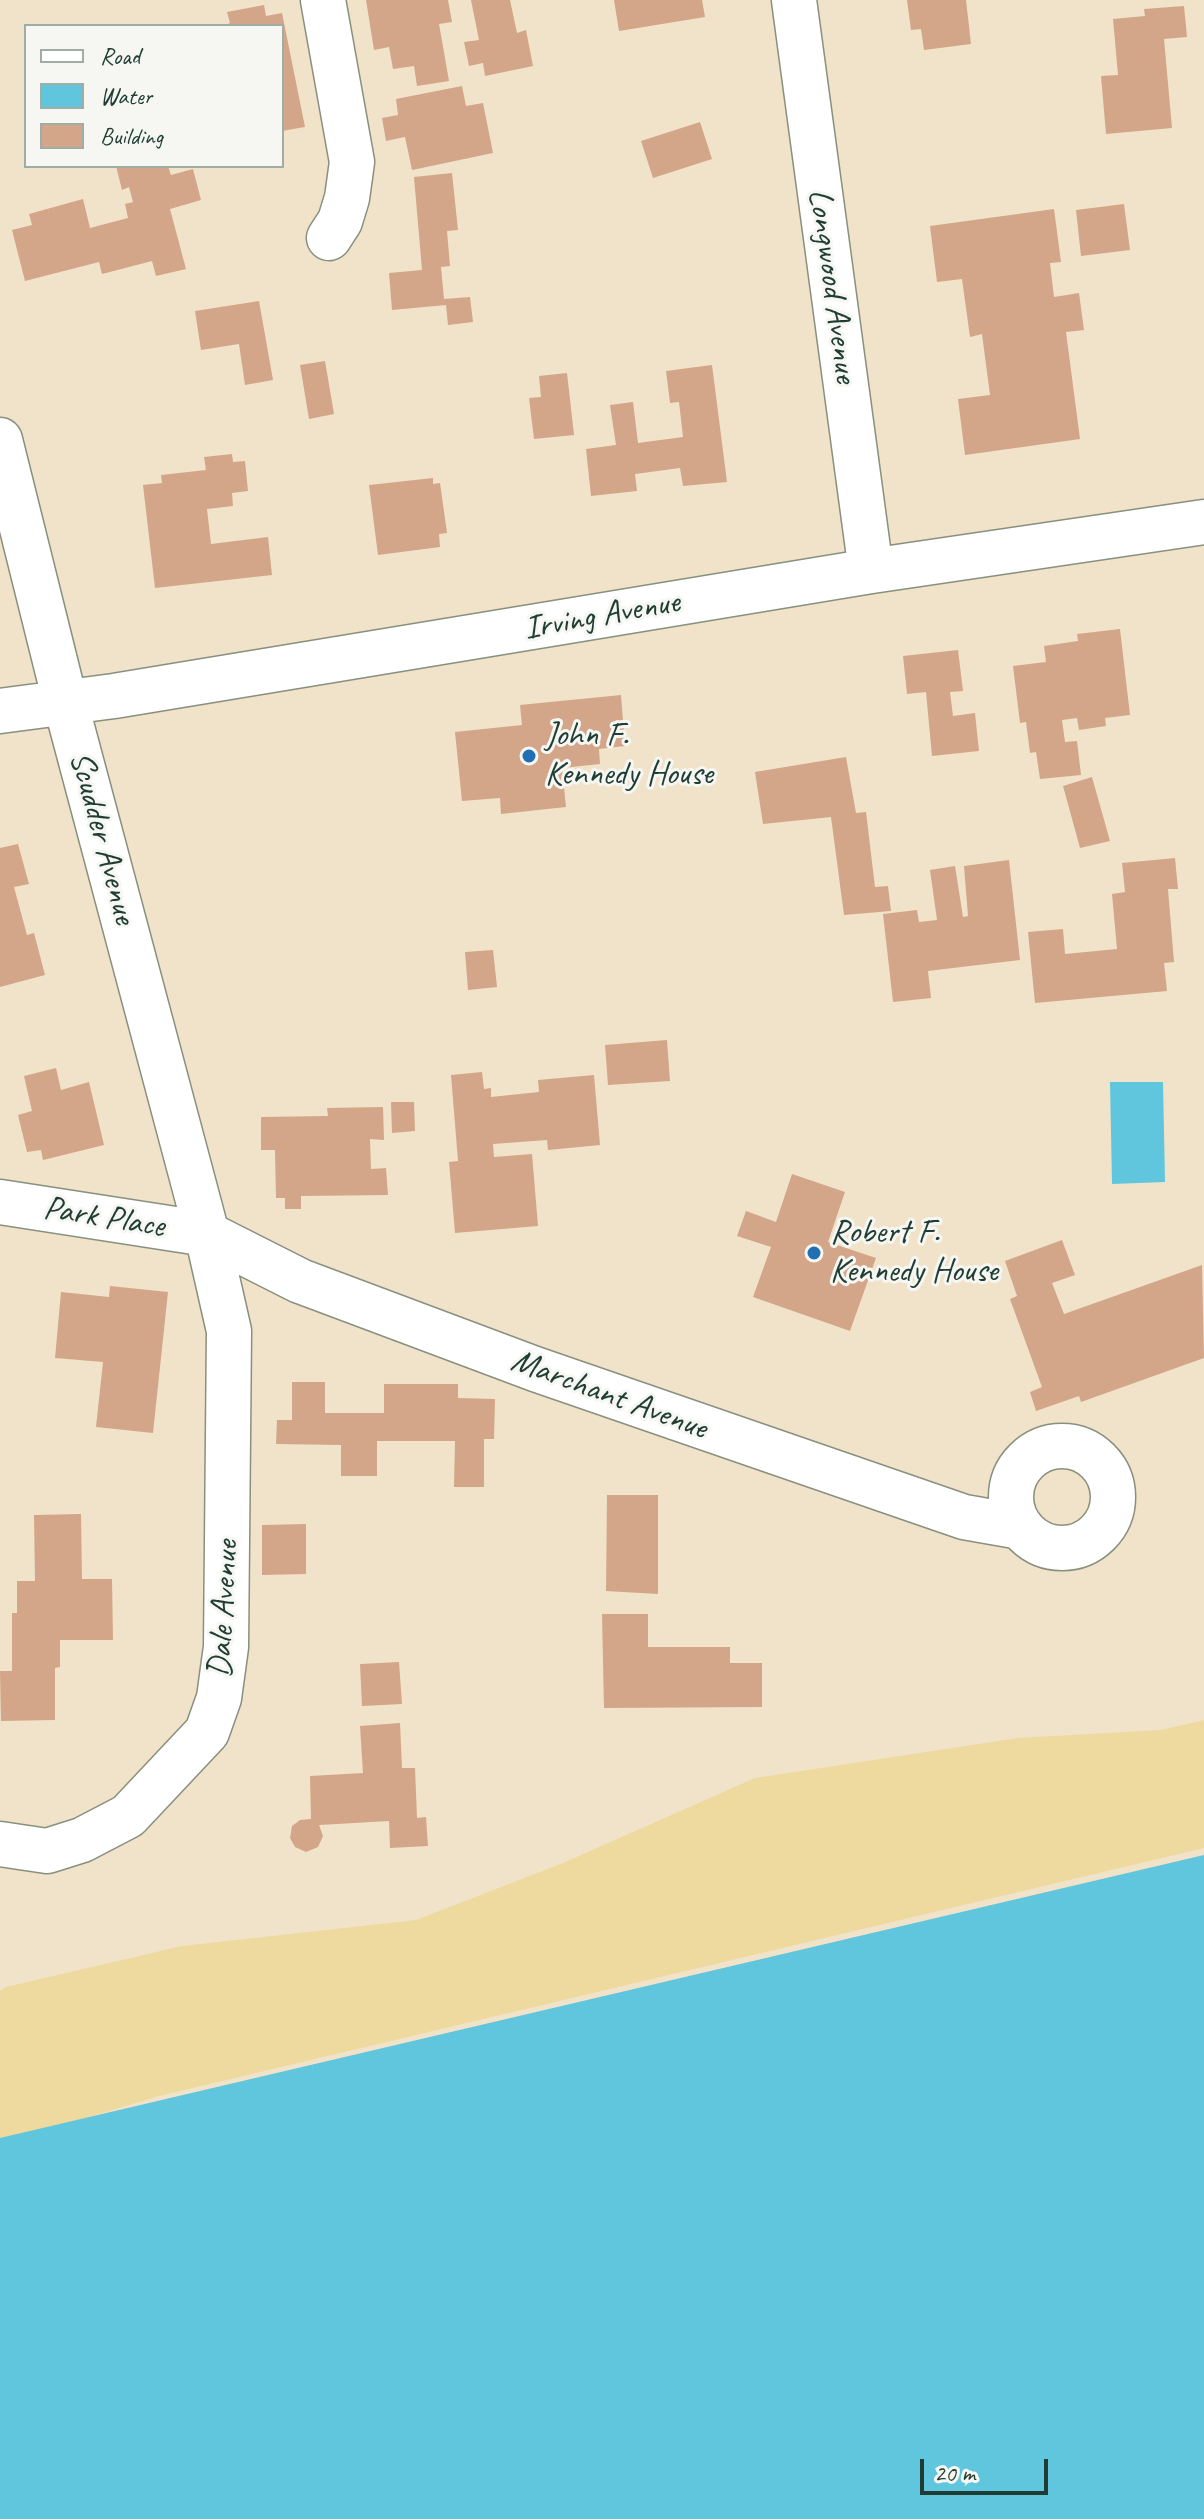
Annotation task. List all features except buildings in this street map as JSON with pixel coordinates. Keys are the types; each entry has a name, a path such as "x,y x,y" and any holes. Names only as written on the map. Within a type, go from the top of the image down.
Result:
{"street":[{"path":"323,0 352,162 347,198 340,221 329,238"},
{"name":"Longwood Avenue","path":"794,0 871,571"},
{"name":"Scudder Avenue","path":"0,440 65,701 207,1234"},
{"name":"Irving Avenue","path":"0,711 114,696 871,571 1204,522"},
{"name":"Park Place","path":"0,1202 207,1234"},
{"name":"Marchant Avenue","path":"207,1234 300,1281 549,1374 964,1517 1021,1527"},
{"name":"Dale Avenue","path":"0,1844 47,1851 82,1840 128,1816 207,1732 219,1698 226,1647 229,1331 207,1234"}],"sand":[{"path":"1204,1720 1204,1848 159,2096 0,2144 0,1991 6,1987 182,1946 416,1920 563,1863 755,1778 1018,1738 1161,1730"}],"water":[{"path":"1110,1082 1163,1082 1165,1182 1112,1184"},
{"path":"1204,1855 1204,2519 0,2519 0,2138"}],"place":[{"name":"John F. Kennedy House","path":"529,756"},
{"name":"Robert F. Kennedy House","path":"814,1253"}]}
